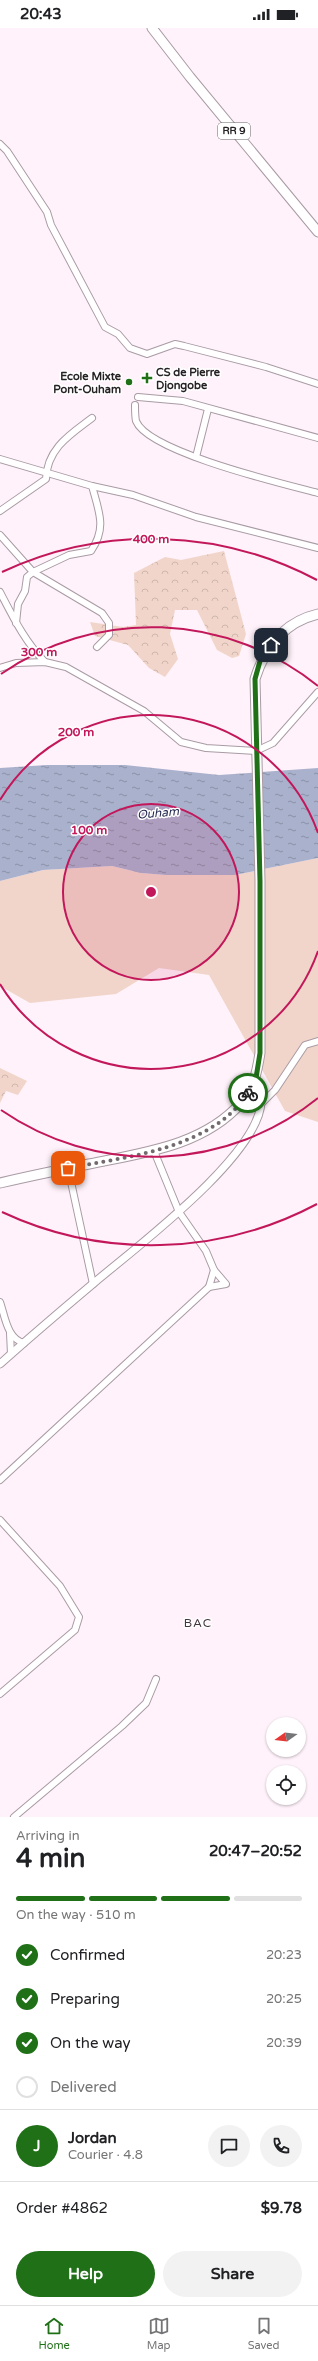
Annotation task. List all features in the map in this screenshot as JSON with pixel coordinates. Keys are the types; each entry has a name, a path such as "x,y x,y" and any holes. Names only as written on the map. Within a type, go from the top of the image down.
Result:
{"main road":[{"name":"RR 9","path":"152,28 190,77 318,232"},
{"path":"0,1183 154,1151 198,1135 231,1113 249,1091 256,1078 260,1053 260,881 255,679 260,661 271,645 284,631 297,621 318,614"}],"street":[{"path":"0,144 7,151 47,212 51,225 105,327 118,334 130,348 147,354 175,344 266,367 318,384"},
{"path":"138,397 183,401 318,438"},
{"path":"135,406 136,421 154,440 196,457 256,477 318,493"},
{"path":"196,457 208,409"},
{"path":"0,511 46,479 46,472 58,444 92,418"},
{"path":"0,459 92,486 133,495 196,517 318,548"},
{"path":"16,623 18,604 25,591 27,577 33,572 69,555 91,552 98,540 101,520 92,486"},
{"path":"0,535 33,572 102,614 109,622 109,636 97,647"},
{"path":"0,592 16,623 34,651 45,662"},
{"path":"0,668 16,663 45,662 66,667 144,711 182,742 206,748 256,751 273,743 318,692"},
{"path":"0,1364 179,1212 216,1176 246,1138 254,1124 261,1104 275,1090 305,1045 318,1041"},
{"path":"249,1091 258,1097 261,1104"},
{"path":"154,1151 179,1212 206,1251 214,1270 226,1284 209,1287"},
{"path":"68,1168 93,1284"},
{"path":"0,1480 209,1287 214,1270"},
{"path":"0,1302 10,1333 12,1354"},
{"path":"10,1333 18,1342 24,1343"},
{"path":"0,1520 60,1586 79,1617 75,1630 0,1694"},
{"path":"14,1817 122,1726 146,1702 156,1679"}],"green space":[{"path":"224,551 246,634 239,656 232,658 217,650 197,610 175,610 170,634 178,659 165,677 149,668 128,645 95,636 90,622 123,627 136,625 134,573 165,557 181,560"},
{"path":"318,858 318,1122 285,1111 209,975 159,968 116,994 30,1003 0,986 0,881 43,870 112,866 141,873 166,875 235,875"},
{"path":"0,1068 27,1081 18,1095 6,1091 0,1103"}],"water":[{"name":"Ouham","path":"47,765 125,765 219,775 318,768 318,858 235,875 166,875 141,873 112,866 43,870 0,881 0,768"}],"way so far":[{"path":"68,1168 154,1151 198,1135 231,1113 242,1102 248,1093"}],"place":[{"name":"CS de Pierre Djongobe","path":"147,378"},
{"name":"Ecole Mixte Pont-Ouham","path":"129,382"}],"district":[{"name":"BAC","path":"198,1623"}],"route":[{"path":"248,1093 256,1078 260,1053 260,881 258,765 256,751 254,692 255,679 260,661 271,645"}]}
